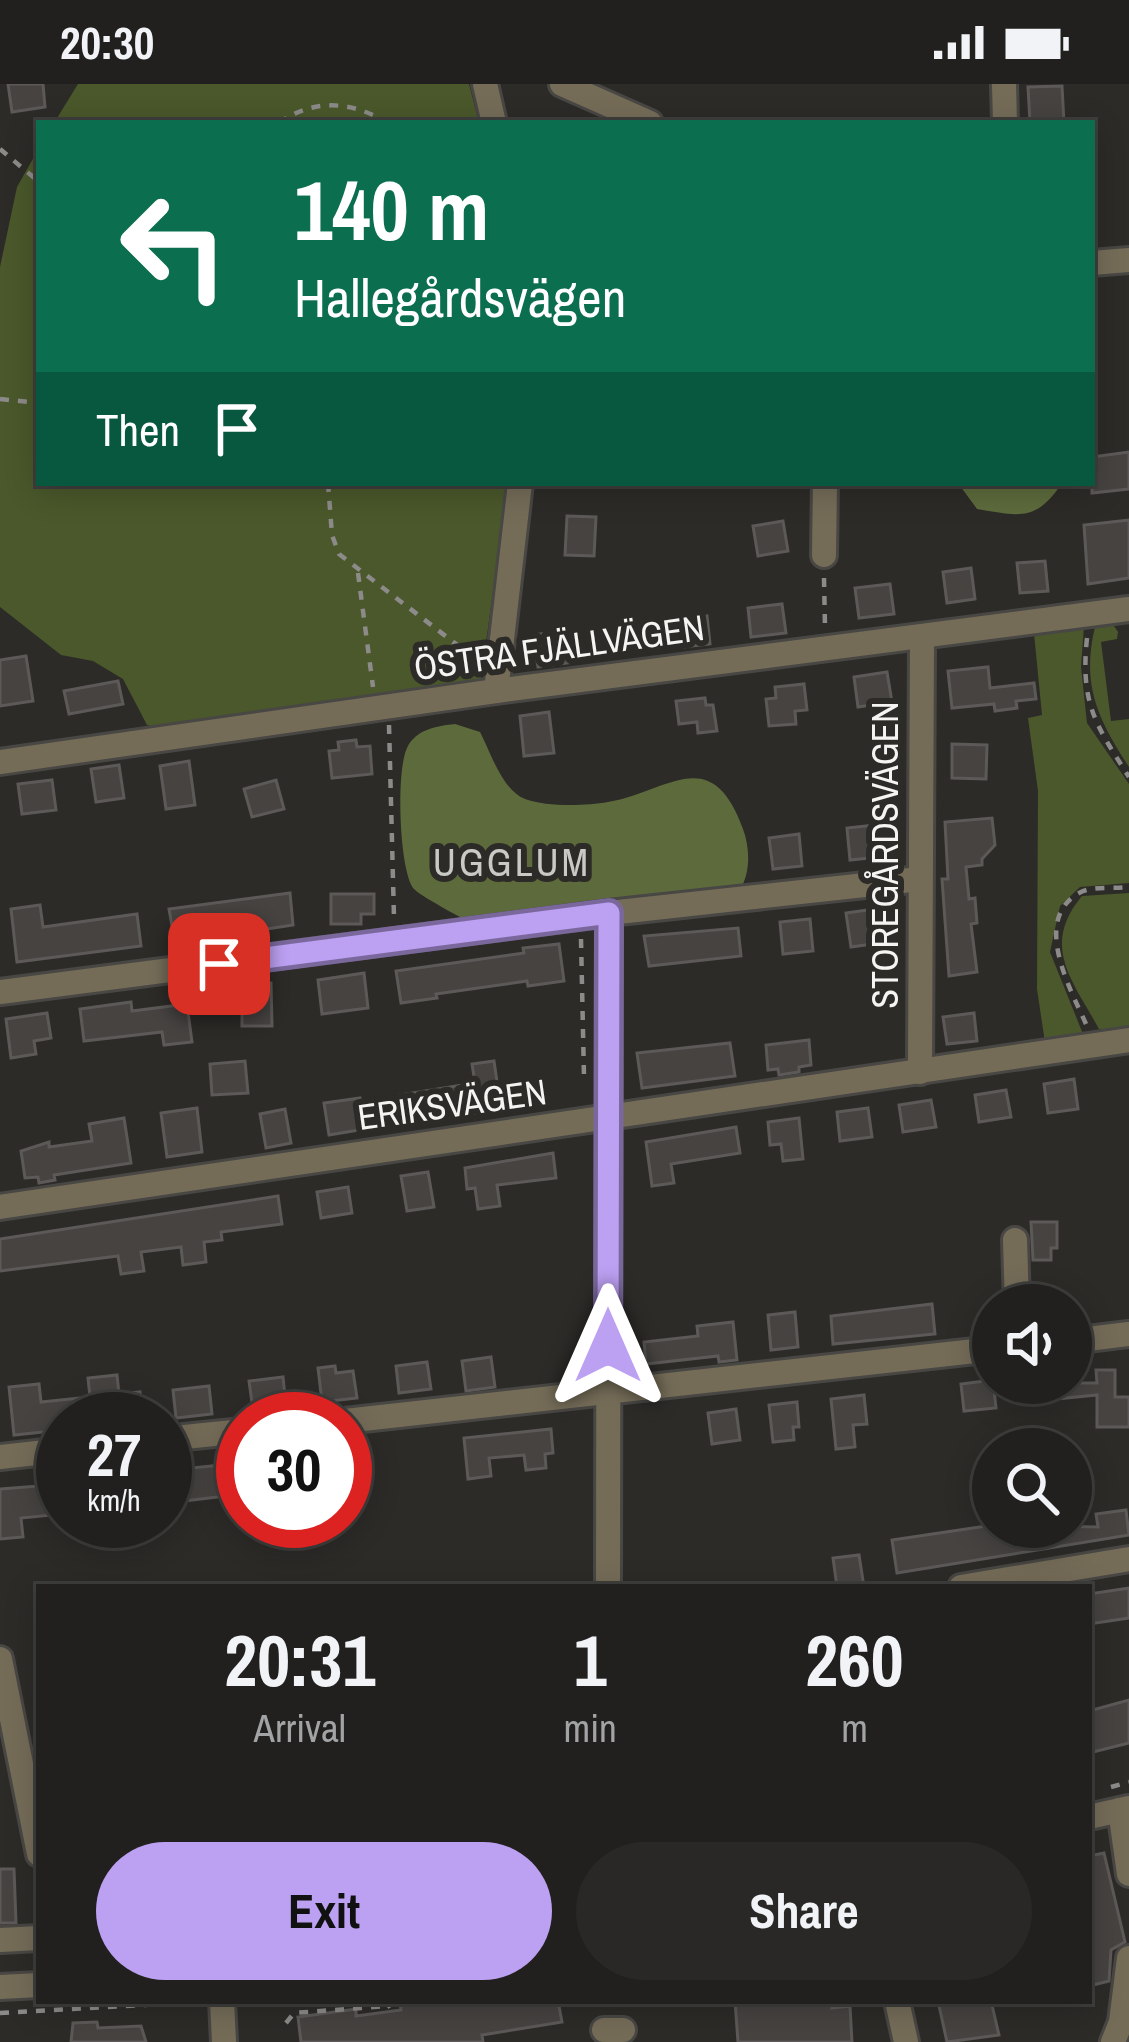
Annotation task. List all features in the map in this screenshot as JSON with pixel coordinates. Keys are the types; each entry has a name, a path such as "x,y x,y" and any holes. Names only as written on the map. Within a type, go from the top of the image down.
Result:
{"street":[{"path":"485,84 493,120"},
{"path":"562,84 643,120"},
{"path":"1004,84 1005,120"},
{"path":"1095,263 1129,260"},
{"path":"496,683 520,486"},
{"path":"824,555 825,486"},
{"path":"1127,610 1128,638"},
{"name":"ÖSTRA FJÄLLVÄGEN","path":"0,762 382,709 496,683 922,638 1127,610"},
{"name":"STOREGÅRDSVÄGEN","path":"920,1072 922,638"},
{"path":"0,992 609,913 920,879"},
{"path":"608,1584 609,913"},
{"name":"ERIKSVÄGEN","path":"0,1207 1129,1040"},
{"path":"1016,1240 1017,1284"},
{"path":"1092,1338 1129,1334"},
{"path":"372,1417 972,1351"},
{"path":"0,1457 36,1453"},
{"path":"979,1584 1129,1559"},
{"path":"0,1659 36,1838"},
{"path":"1092,1816 1124,1809 1129,1874"},
{"path":"0,1940 36,1938"},
{"path":"1113,2042 1121,2022 1129,1958"},
{"path":"0,1987 36,1984"},
{"path":"222,2004 224,2042"},
{"path":"898,2004 906,2042"}],"path":[{"path":"283,120 324,104 350,107 381,120"},
{"path":"0,149 36,179"},
{"path":"0,399 36,403"},
{"path":"328,486 332,535 339,554 496,683"},
{"path":"824,555 826,647"},
{"path":"358,571 382,709 394,923"},
{"path":"1091,616 1085,669 1092,720 1129,777"},
{"path":"1096,1045 1062,972 1056,951 1058,928 1066,907 1082,892 1129,887"},
{"path":"0,2013 128,2004"},
{"path":"286,2023 294,2013 389,2006"}],"green space":[{"path":"78,84 469,84 478,120 56,120"},
{"path":"36,153 36,486 508,486 481,679 475,687 178,733 147,725 123,679 93,661 61,655 0,607 0,267 17,187"},
{"path":"960,486 1060,486 1044,504 1026,513 977,509"},
{"path":"1112,623 1117,639 1101,642 1111,721 1129,719 1129,767 1101,717 1091,684 1095,627"},
{"path":"1084,626 1081,667 1087,723 1129,784 1129,883 1080,887 1060,906 1050,952 1085,1039 1046,1049 1037,989 1038,791 1028,718 1042,715 1034,633"},
{"path":"455,724 480,732 510,788 534,802 608,802 686,779 717,786 745,836 748,861 739,891 476,925 423,896 408,877 402,841 404,760 416,737"},
{"path":"1129,893 1129,1029 1099,1029 1065,963 1063,931 1082,896"}],"building":[{"path":"8,84 43,84 45,107 12,112"},
{"path":"1062,86 1064,120 1030,120 1028,87"},
{"path":"1129,452 1129,489 1092,493 1095,457"},
{"path":"567,516 596,517 594,556 565,555"},
{"path":"1129,520 1129,578 1088,584 1084,525"},
{"path":"783,521 788,551 758,556 753,526"},
{"path":"1045,561 1048,591 1020,593 1017,563"},
{"path":"971,568 975,599 947,603 943,572"},
{"path":"890,584 894,614 859,618 855,588"},
{"path":"782,604 786,633 751,637 748,608"},
{"path":"707,616 710,644 682,647 678,619"},
{"path":"569,630 574,662 538,667 533,635"},
{"path":"26,656 33,701 0,706 0,660"},
{"path":"988,667 990,688 1034,683 1036,699 1016,701 1017,708 995,711 994,704 952,708 948,671"},
{"path":"887,672 892,702 858,707 854,677"},
{"path":"118,681 123,704 69,714 64,691"},
{"path":"804,684 807,710 795,711 796,724 769,726 766,699 776,698 775,687"},
{"path":"705,698 706,705 713,705 717,731 698,733 697,722 679,724 676,701"},
{"path":"549,712 554,753 524,756 520,716"},
{"path":"356,740 357,747 370,746 372,774 332,778 329,751 339,750 338,742"},
{"path":"952,744 987,745 986,779 952,778"},
{"path":"189,761 195,805 166,809 160,766"},
{"path":"119,765 124,798 96,802 91,769"},
{"path":"52,780 56,810 22,814 18,784"},
{"path":"276,780 284,809 252,817 244,789"},
{"path":"992,818 995,845 982,865 966,867 969,899 975,898 977,923 971,924 977,972 949,976 942,879 948,879 945,822"},
{"path":"885,824 889,856 850,860 847,828"},
{"path":"799,834 802,866 773,869 769,838"},
{"path":"290,893 293,925 175,943 169,909"},
{"path":"331,894 374,894 374,914 361,914 361,924 331,924"},
{"path":"40,905 43,927 137,914 141,946 17,962 11,909"},
{"path":"889,907 894,941 851,947 846,913"},
{"path":"810,919 813,951 783,954 780,922"},
{"path":"738,928 741,956 649,966 644,936"},
{"path":"559,944 564,981 528,986 527,981 401,1003 396,971"},
{"path":"364,973 368,1008 322,1014 318,980"},
{"path":"271,983 272,1026 242,1026 242,984"},
{"path":"131,1002 132,1011 187,1004 192,1042 164,1045 162,1032 84,1041 80,1009"},
{"path":"47,1013 51,1038 34,1041 36,1054 11,1058 6,1019"},
{"path":"974,1013 977,1041 947,1044 943,1017"},
{"path":"809,1040 811,1065 779,1075 778,1069 768,1070 766,1045"},
{"path":"730,1043 735,1076 642,1088 637,1053"},
{"path":"245,1061 248,1093 212,1095 210,1064"},
{"path":"494,1061 501,1109 404,1125 400,1095 475,1083 472,1064"},
{"path":"1074,1079 1078,1109 1048,1113 1044,1084"},
{"path":"1006,1090 1011,1117 979,1122 975,1095"},
{"path":"360,1098 365,1129 329,1135 324,1103"},
{"path":"931,1100 936,1127 903,1132 899,1105"},
{"path":"197,1108 202,1152 167,1157 161,1113"},
{"path":"868,1108 872,1137 840,1141 837,1112"},
{"path":"285,1109 291,1143 266,1148 260,1114"},
{"path":"124,1118 131,1163 54,1175 55,1180 39,1183 38,1177 25,1178 21,1151 49,1142 49,1147 92,1141 89,1124"},
{"path":"799,1118 803,1159 783,1161 781,1144 770,1145 768,1122"},
{"path":"736,1127 740,1153 671,1164 674,1183 652,1186 646,1142"},
{"path":"553,1153 556,1178 497,1185 500,1206 478,1209 475,1188 467,1189 465,1168"},
{"path":"428,1172 434,1207 407,1211 401,1176"},
{"path":"348,1187 352,1213 321,1218 317,1192"},
{"path":"278,1196 282,1224 221,1232 222,1240 204,1242 206,1262 183,1265 181,1247 141,1252 144,1271 121,1274 118,1256 0,1271 0,1239"},
{"path":"1031,1222 1057,1222 1057,1248 1051,1248 1051,1260 1033,1260"},
{"path":"932,1304 935,1334 833,1344 831,1316"},
{"path":"795,1312 798,1347 771,1350 768,1315"},
{"path":"733,1322 737,1360 719,1362 718,1356 646,1364 644,1342 698,1336 697,1326"},
{"path":"491,1357 495,1387 466,1391 462,1361"},
{"path":"427,1362 431,1389 399,1393 396,1366"},
{"path":"318,1368 353,1371 356,1392 321,1392"},
{"path":"1096,1370 1115,1370 1115,1397 1129,1397 1129,1427 1097,1427 1097,1395 1092,1395 1092,1383 1097,1383"},
{"path":"117,1375 119,1392 89,1392 88,1378"},
{"path":"283,1377 285,1392 251,1392 249,1381"},
{"path":"972,1383 972,1404 996,1404 996,1408 964,1411 961,1384"},
{"path":"39,1384 36,1433 14,1435 9,1387"},
{"path":"209,1386 212,1414 192,1416 192,1392 173,1390"},
{"path":"864,1395 867,1424 853,1425 855,1447 836,1449 831,1399"},
{"path":"797,1402 799,1427 793,1427 794,1440 773,1442 769,1405"},
{"path":"736,1409 740,1440 712,1444 708,1413"},
{"path":"551,1429 553,1453 545,1454 546,1468 526,1470 524,1455 489,1458 491,1476 468,1479 464,1438"},
{"path":"216,1466 216,1497 192,1500 192,1468"},
{"path":"36,1486 36,1517 21,1518 23,1537 0,1539 0,1489"},
{"path":"1126,1510 1129,1535 1092,1541 1092,1527 1098,1527 1096,1514"},
{"path":"972,1528 972,1548 1050,1548 897,1573 892,1540"},
{"path":"859,1555 864,1584 837,1584 833,1558"},
{"path":"1129,1588 1129,1618 1092,1624 1092,1594"},
{"path":"1129,1700 1129,1743 1092,1752 1092,1710"},
{"path":"1104,1853 1125,1942 1111,1950 1109,1981 1092,1985 1092,1855"},
{"path":"0,1869 14,1869 16,1923 0,1923"},
{"path":"400,2004 559,2004 562,2022 482,2035 483,2042 301,2042 298,2017 356,2009 356,2016 401,2010"},
{"path":"735,2004 850,2006 852,2042 738,2042"},
{"path":"939,2004 992,2004 999,2035 947,2042"},
{"path":"97,2022 98,2028 141,2026 146,2042 71,2042 73,2023"}],"district":[{"name":"UGGLUM","path":"512,862"}],"route":[{"path":"219,964 609,913 608,1346"}]}
